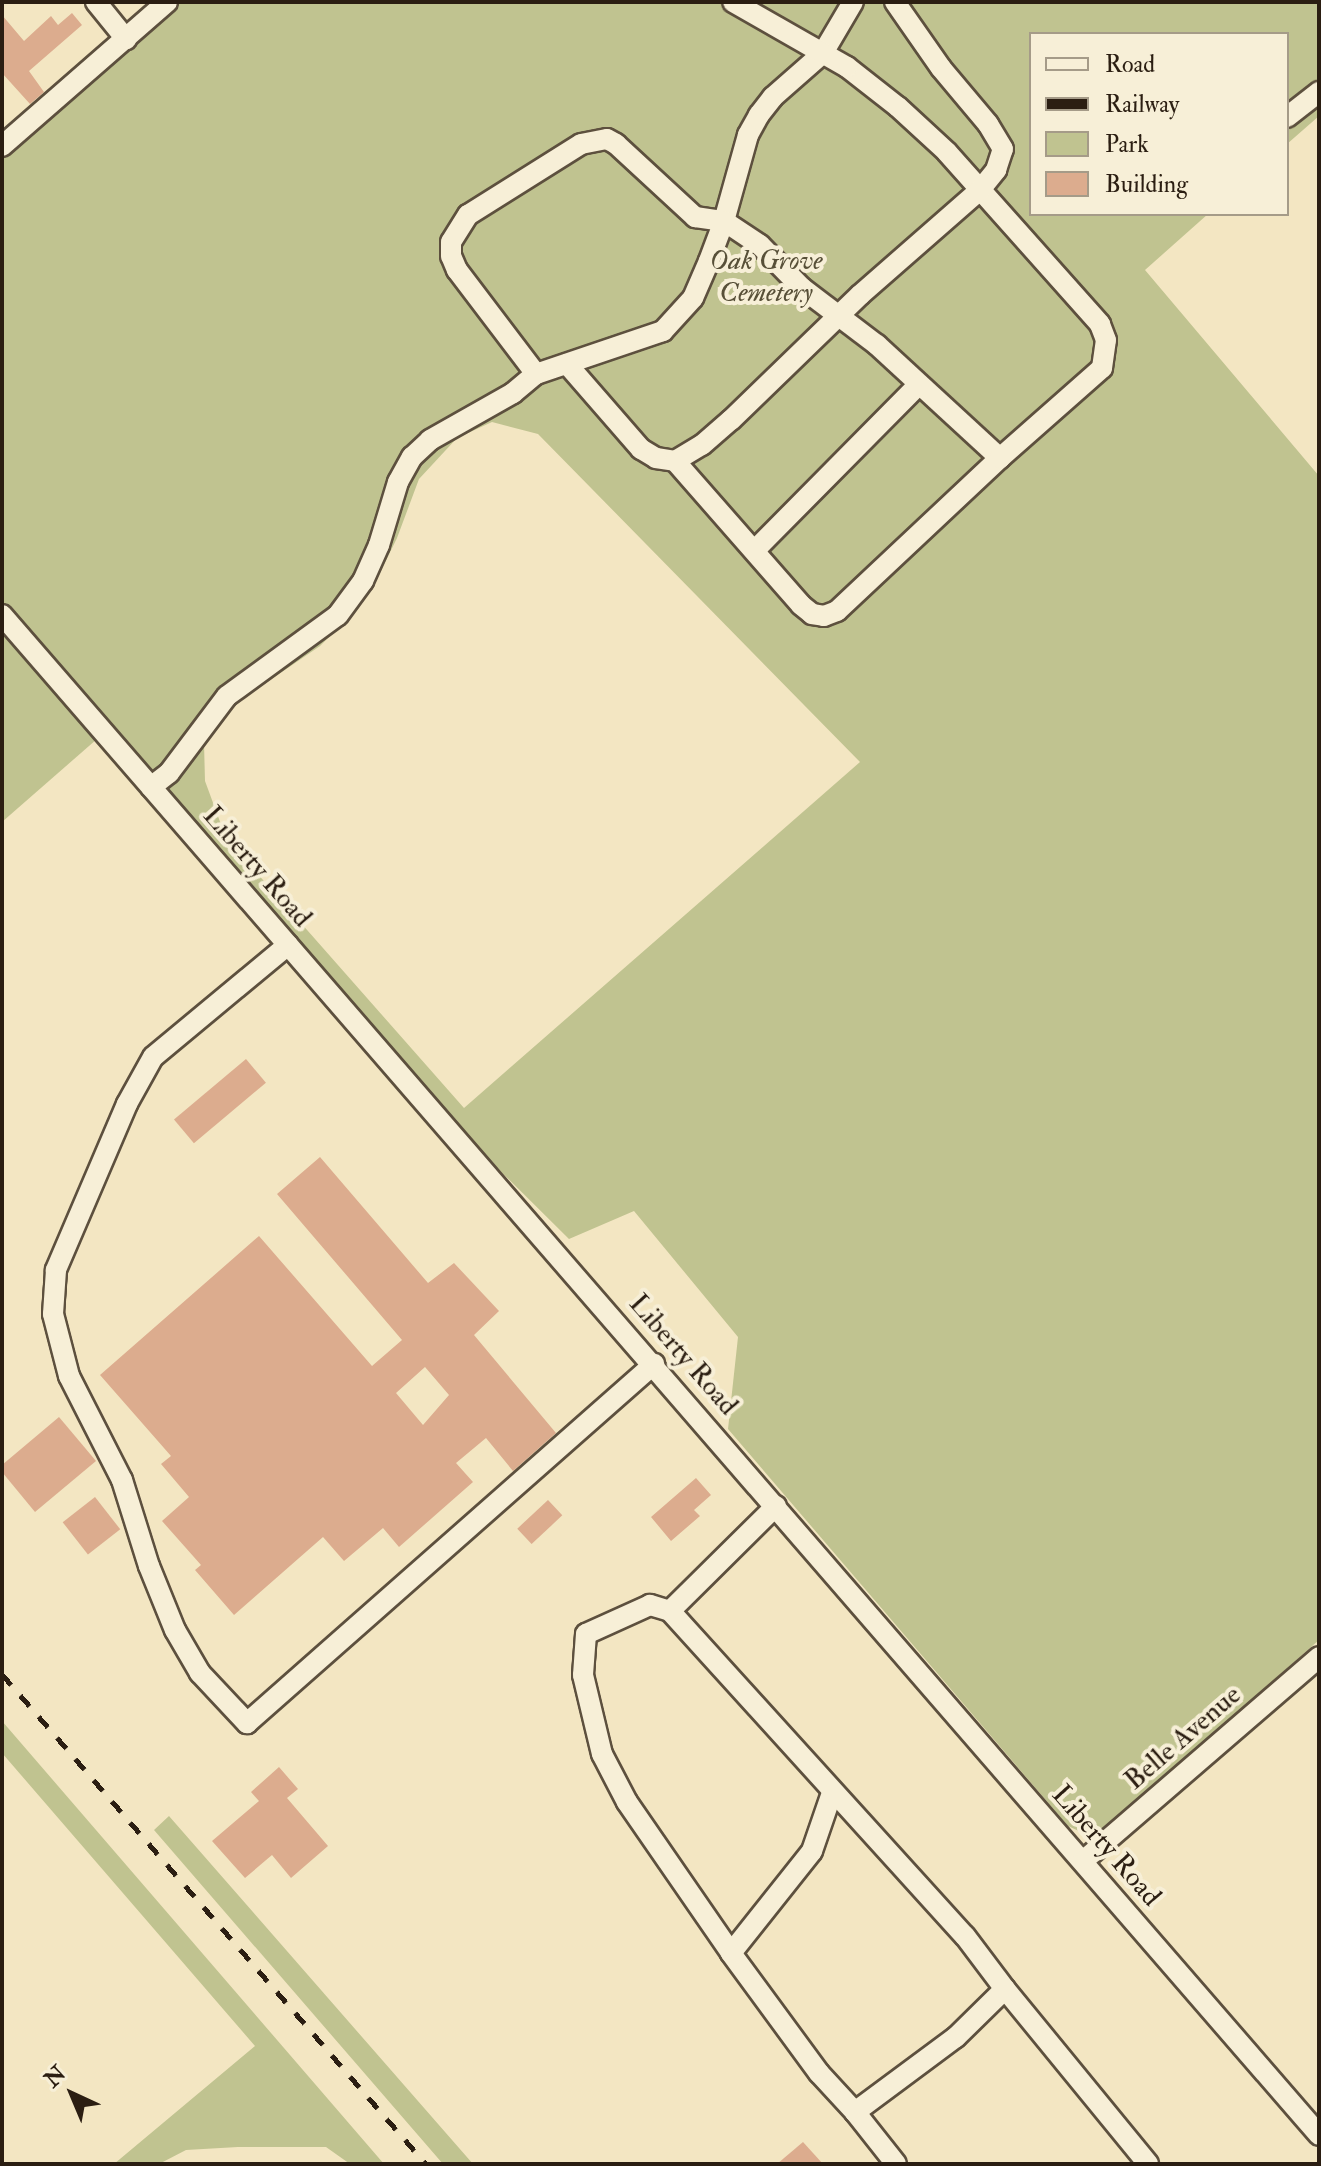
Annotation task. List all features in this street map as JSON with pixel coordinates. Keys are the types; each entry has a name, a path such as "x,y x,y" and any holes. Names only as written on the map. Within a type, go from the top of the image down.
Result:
{"street":[{"path":"96,2 126,39"},
{"path":"2,146 167,2"},
{"path":"567,364 641,449 656,458 675,461 801,605 812,614 824,616 837,611 1000,458 1102,368 1106,340 1100,324 947,152 898,107 823,53 733,2"},
{"path":"151,787 169,773 227,696 338,615 367,572 379,545 398,482 412,457 430,440 513,393 536,374 640,341 663,331 680,315 693,298 724,221 734,178 759,115 773,97 823,53 853,2"},
{"path":"675,461 702,445 731,420 840,315 980,190 996,170 1003,149 988,124 941,68 895,2"},
{"path":"1289,115 1319,92"},
{"path":"536,374 457,270 451,242 468,215 581,144 596,139 616,144 695,217 724,221 760,245 802,288 840,315 1000,458"},
{"path":"755,550 919,384"},
{"name":"Liberty Road","path":"2,615 1319,2135"},
{"path":"288,945 153,1057 127,1104 56,1270 53,1314 69,1376 122,1480 149,1566 175,1630 200,1673 247,1723 654,1364"},
{"path":"670,1611 776,1506"},
{"path":"896,2164 819,2073 731,1953 627,1802 602,1754 583,1675 586,1634 650,1605 670,1611 965,1936 1148,2164"},
{"name":"Belle Avenue","path":"1083,1861 1319,1657"},
{"path":"731,1953 812,1851 832,1793"},
{"path":"855,2112 956,2037 1005,1989"}],"green space":[{"name":"Oak Grove Cemetery","path":"175,2 1319,2 1319,116 1289,142 1289,32 1029,32 1029,216 1206,216 1145,270 1319,476 1319,1640 1103,1831 1083,1833 1068,1826 728,1429 738,1337 634,1211 569,1239 470,1141 2,601 2,156","holes":["492,422 538,434 860,762 464,1108 226,838 205,781 204,743 229,708 320,646 356,610 377,579 397,538 419,479 457,438"]},
{"path":"2,633 97,739 2,822"},
{"path":"2,1721 384,2164 350,2164 326,2147 238,2147 186,2150 159,2164 114,2164 255,2046 2,1753"},
{"path":"169,1816 473,2164 443,2164 154,1830"}],"building":[{"path":"72,13 82,25 29,71 44,92 30,104 2,73 2,15 24,41 51,16 58,25"},
{"path":"246,1059 266,1083 194,1143 174,1119"},
{"path":"320,1157 428,1283 454,1263 499,1311 474,1335 556,1433 513,1471 486,1438 456,1463 473,1482 399,1547 383,1528 344,1561 323,1537 234,1615 195,1570 201,1565 162,1521 189,1497 161,1464 171,1456 100,1375 259,1236 372,1366 402,1340 277,1194","holes":["425,1367 449,1395 423,1425 396,1393"]},
{"path":"59,1417 96,1461 35,1512 2,1472 2,1465"},
{"path":"696,1478 711,1495 694,1510 700,1516 671,1541 651,1517"},
{"path":"95,1497 120,1529 88,1555 63,1522"},
{"path":"548,1500 562,1515 532,1544 517,1529"},
{"path":"279,1767 298,1789 287,1798 328,1846 291,1878 272,1855 245,1878 212,1841 259,1801 251,1792"},
{"path":"803,2142 823,2164 777,2164"}],"railway":[{"path":"2,1674 426,2164"}]}
